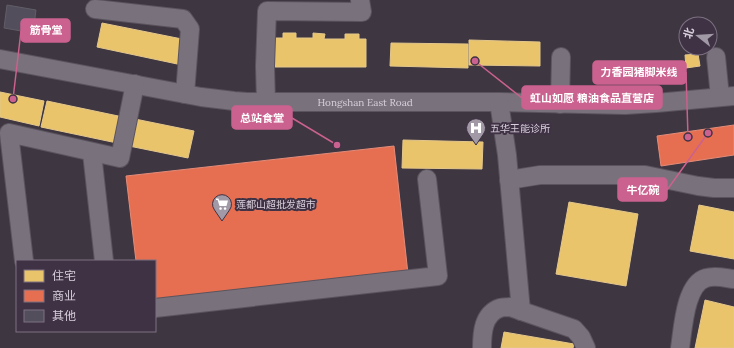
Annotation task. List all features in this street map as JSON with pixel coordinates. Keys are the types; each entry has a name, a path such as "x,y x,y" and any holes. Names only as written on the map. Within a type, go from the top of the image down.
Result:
{"street":[{"path":"266,103 265,66 267,11 362,12 360,0"},
{"path":"96,9 183,19 190,29 185,94"},
{"path":"560,104 561,57"},
{"path":"716,57 727,96"},
{"name":"Hongshan East Road","path":"0,59 234,102 499,102 625,105 727,96"},
{"path":"24,260 9,134 120,158 135,84"},
{"path":"499,102 507,156 521,311"},
{"path":"92,153 104,260"},
{"path":"509,180 540,175 645,175 698,186 734,188"},
{"path":"156,308 438,276 427,179"},
{"path":"680,348 689,296 693,288 700,280 707,277 734,279"},
{"path":"482,348 482,330 485,321 492,313 500,308 510,307 574,330 581,337 586,348"}],"building: 住宅":[{"path":"102,23 187,40 182,65 97,47"},
{"path":"283,33 296,33 296,38 313,38 313,33 325,34 324,39 345,39 345,34 359,34 359,39 366,39 366,67 274,67 274,38 283,38"},
{"path":"469,40 540,42 540,66 469,65"},
{"path":"391,43 468,44 468,68 390,66"},
{"path":"685,56 698,56 700,66 686,68"},
{"path":"0,92 44,101 39,126 0,117"},
{"path":"47,101 123,117 117,143 41,127"},
{"path":"135,119 194,131 188,158 129,146"},
{"path":"403,140 483,142 482,169 402,168"},
{"path":"569,202 638,214 626,286 556,274"},
{"path":"699,205 734,212 734,259 690,251"},
{"path":"705,300 734,307 734,348 695,348"},
{"path":"504,332 574,344 573,348 501,348"}],"building: 商业":[{"path":"734,125 734,155 661,166 657,136"},
{"path":"394,146 408,274 156,302 156,260 136,260 126,176"}],"building: 其他":[{"path":"7,5 36,10 33,33 4,28"}],"place":[{"name":"虹山如愿 粮油食品直营店","path":"475,61"},
{"name":"筋骨堂","path":"13,99"},
{"name":"牛亿碗","path":"708,133"},
{"name":"力香园猪脚米线","path":"688,137"},
{"name":"总站食堂","path":"337,145"},
{"name":"五华王能诊所","path":"476,145"},
{"name":"莲都山超批发超市","path":"222,221"}]}
